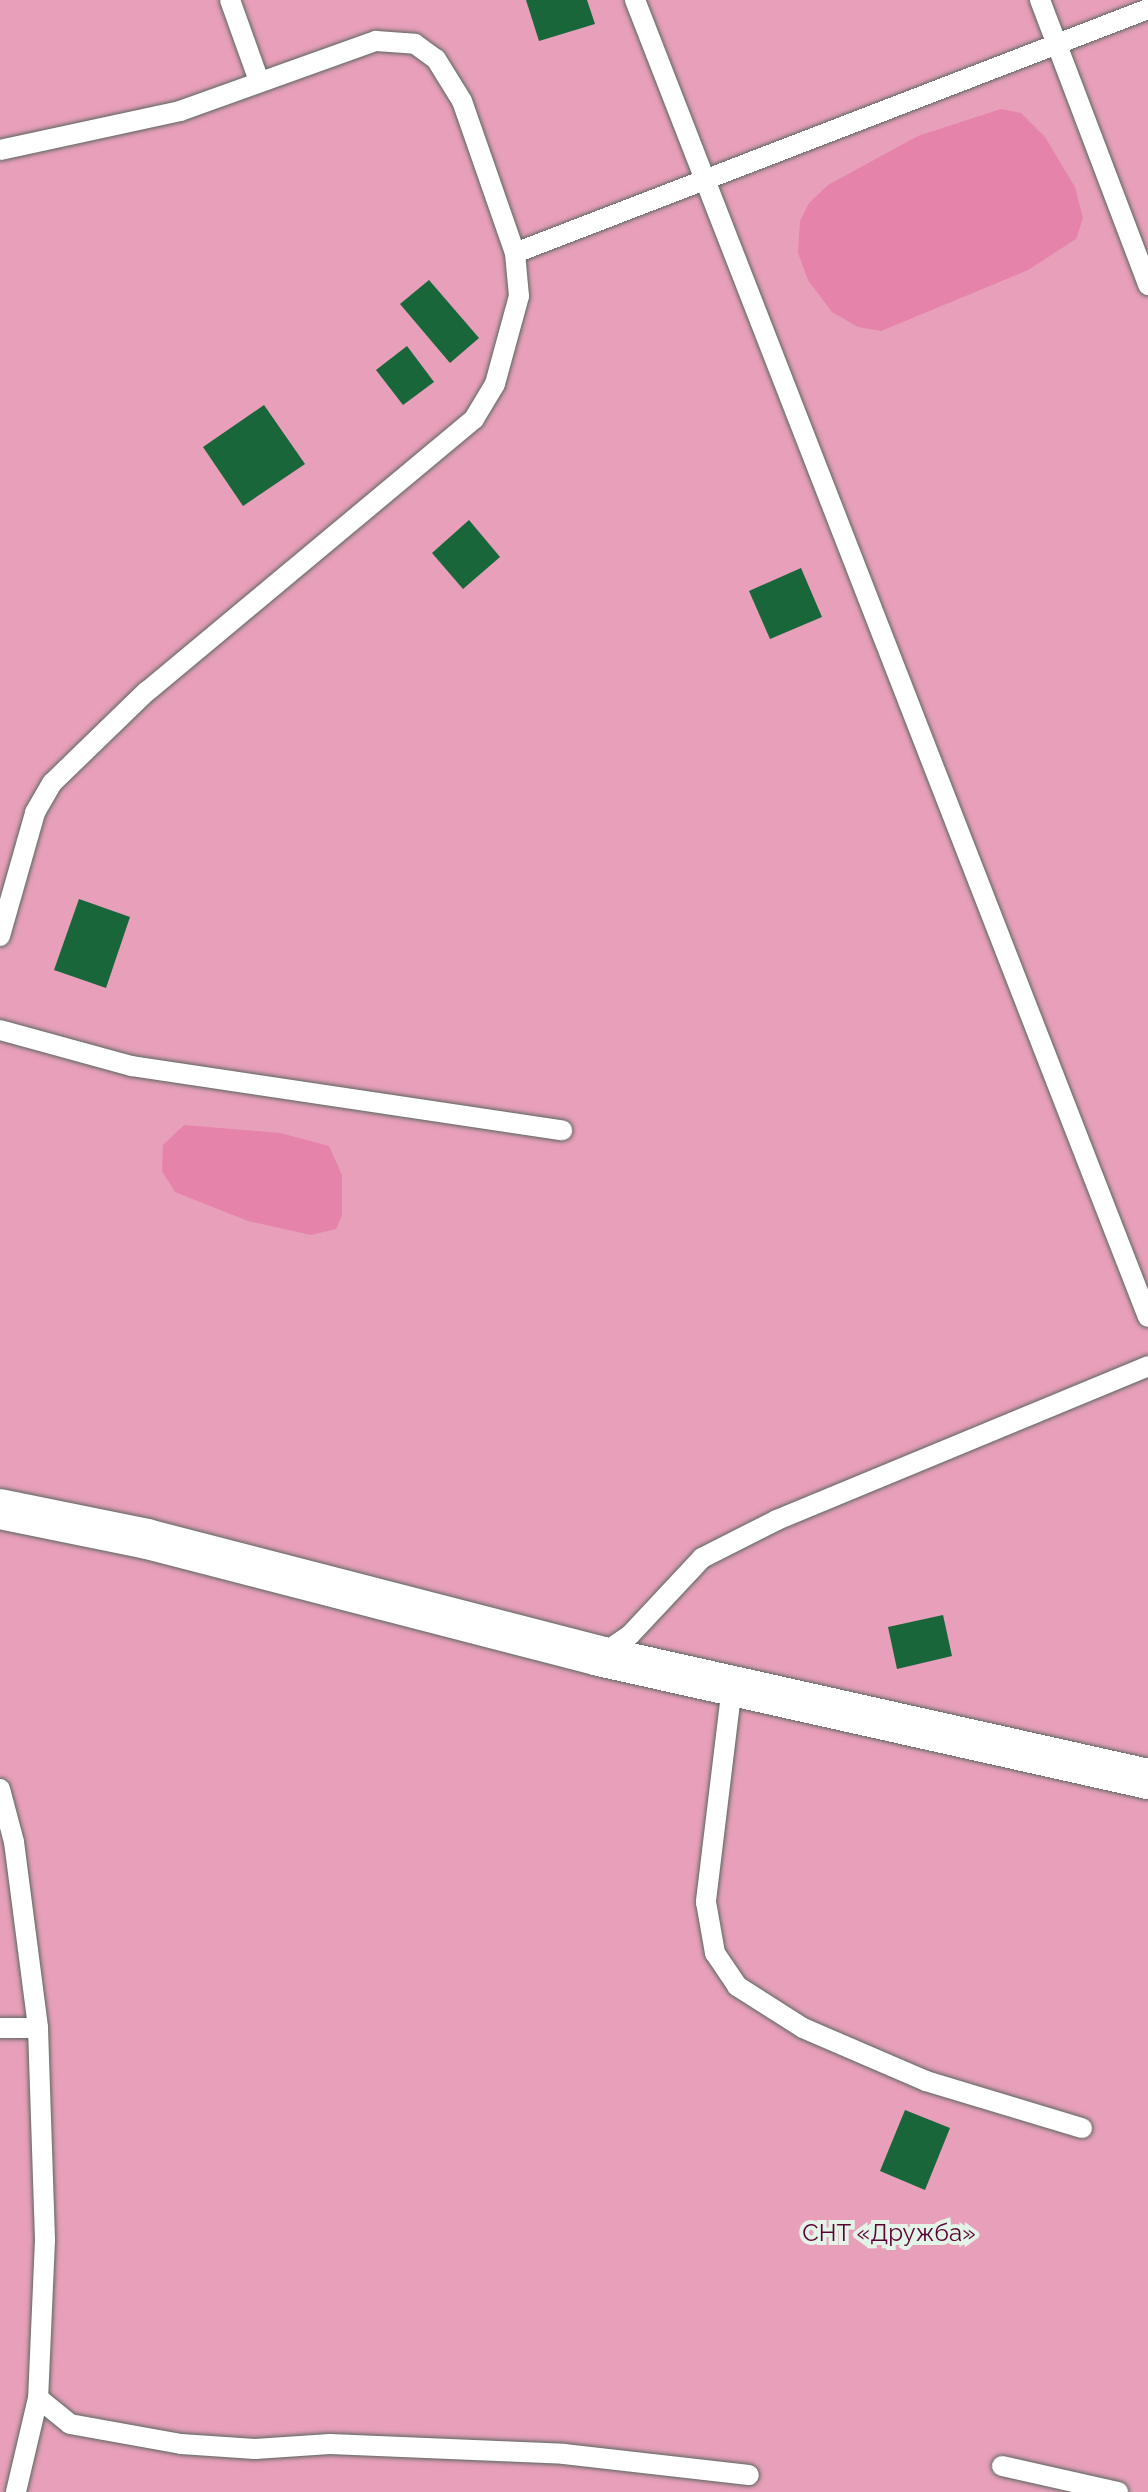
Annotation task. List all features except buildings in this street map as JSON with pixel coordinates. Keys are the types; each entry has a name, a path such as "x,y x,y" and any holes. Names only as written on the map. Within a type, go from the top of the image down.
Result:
{"street":[{"path":"0,1509 147,1539 599,1656 1148,1779"}],"lane":[{"path":"230,0 259,81"},
{"path":"635,0 1148,1317"},
{"path":"1040,0 1148,285"},
{"path":"515,253 1148,9"},
{"path":"0,150 180,111 376,41 415,44 436,59 462,101 515,253 519,296 515,322 495,384 474,419 147,691 52,783 35,813 0,936"},
{"path":"0,1030 132,1066 562,1130"},
{"path":"599,1656 630,1635 702,1558 777,1520 1148,1366"},
{"path":"732,1686 706,1902 715,1953 737,1986 803,2028 926,2081 1082,2128"},
{"path":"0,1789 14,1842 38,2028 45,2240 38,2398 16,2492"},
{"path":"0,2028 38,2028"},
{"path":"38,2398 70,2424 181,2444 255,2449 330,2444 564,2454 749,2475"},
{"path":"1002,2466 1118,2492"}],"green space":[{"name":"СНТ «Дружба»","path":"0,0 1148,0 1148,2492 0,2492"}],"shaded area":[{"path":"1001,109 1021,113 1045,137 1075,187 1083,218 1076,239 1028,270 881,331 858,327 832,312 808,280 798,253 800,221 809,203 828,185 918,136"},
{"path":"184,1125 280,1133 329,1146 342,1175 342,1215 336,1229 311,1235 248,1221 175,1192 162,1171 163,1145"}]}
